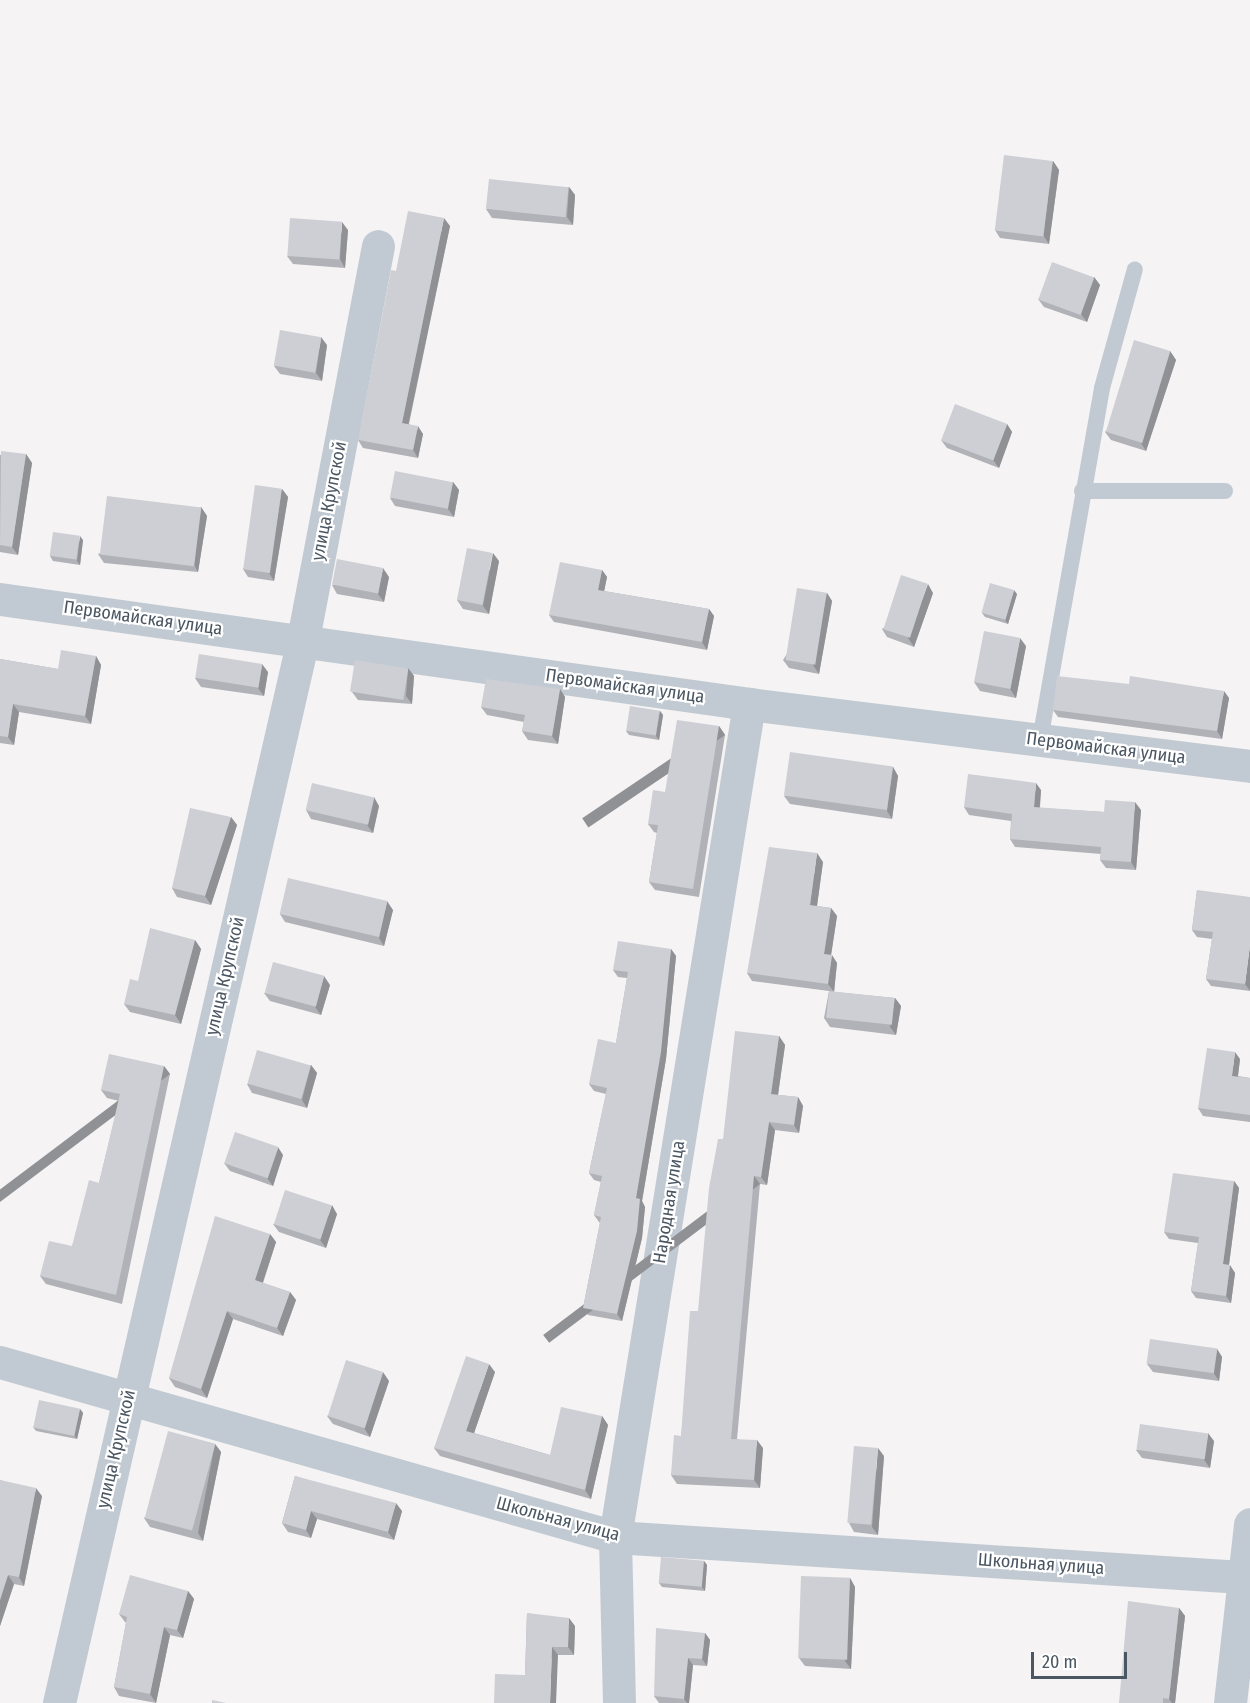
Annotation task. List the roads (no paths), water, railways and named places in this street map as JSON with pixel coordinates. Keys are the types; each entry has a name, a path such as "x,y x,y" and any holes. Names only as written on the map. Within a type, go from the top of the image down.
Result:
{"street":[{"name":"улица Крупской","path":"59,1703 303,639 378,246"},
{"name":"Первомайская улица","path":"0,599 303,639 749,704 1250,766"},
{"name":"Народная улица","path":"619,1703 615,1537 749,704"},
{"name":"Школьная улица","path":"0,1362 615,1537 1242,1577"},
{"path":"1230,1703 1242,1577 1250,1524"}],"lane":[{"path":"1040,740 1082,491 1102,388 1135,269"},
{"path":"1082,491 1225,491"}]}
